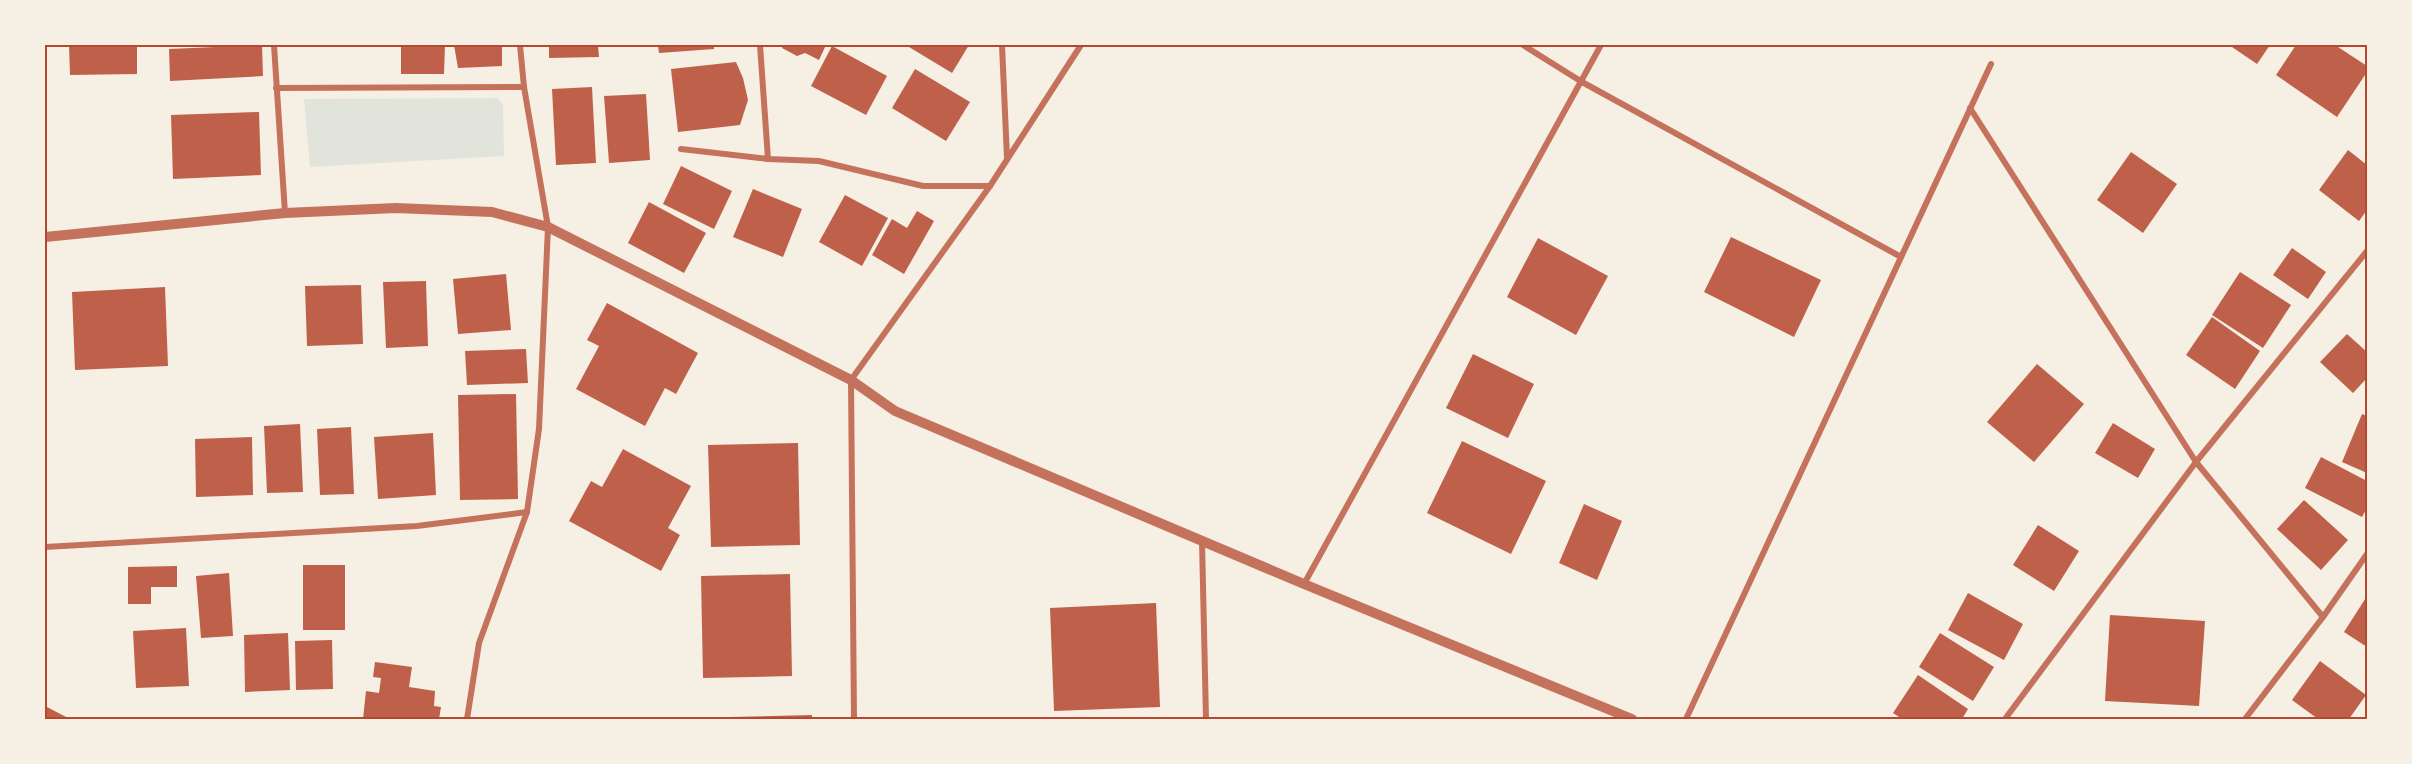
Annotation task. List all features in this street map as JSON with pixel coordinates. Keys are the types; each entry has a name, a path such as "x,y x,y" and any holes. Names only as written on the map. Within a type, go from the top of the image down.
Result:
{"street":[{"path":"274,45 285,213"},
{"path":"466,719 479,643 526,512 539,429 549,228 524,87 520,45"},
{"path":"760,45 768,159"},
{"path":"1002,45 1007,159"},
{"path":"854,719 851,380 990,186 1081,45"},
{"path":"1523,45 1581,82 1901,257"},
{"path":"1304,584 1601,45"},
{"path":"1686,719 1991,64"},
{"path":"276,88 524,87"},
{"path":"1970,108 2196,462 2323,617"},
{"path":"681,148 768,159 819,161 923,186 990,186"},
{"path":"45,237 285,213 396,208 492,212 549,228 851,380 895,411 1304,584 1632,719"},
{"path":"2005,719 2196,462 2367,251"},
{"path":"45,548 417,526 526,512"},
{"path":"1202,541 1206,719"},
{"path":"2245,719 2323,617 2367,554"}],"shaded area":[{"path":"498,98 503,105 504,156 310,167 304,99"}],"building":[{"path":"69,45 137,45 137,74 70,75"},
{"path":"262,45 263,76 170,81 169,49"},
{"path":"401,45 445,45 444,74 401,74"},
{"path":"454,45 502,45 502,66 458,68"},
{"path":"549,45 598,45 599,57 549,58"},
{"path":"658,45 714,45 714,49 659,53"},
{"path":"783,45 826,45 819,60 805,53 797,56 782,48"},
{"path":"910,45 969,45 952,73 909,47"},
{"path":"2229,45 2270,45 2257,64"},
{"path":"2296,45 2335,45 2367,66 2367,72 2337,117 2276,75"},
{"path":"832,46 887,76 866,115 811,86"},
{"path":"736,62 743,78 748,100 740,125 678,132 671,69"},
{"path":"915,69 970,102 946,141 892,108"},
{"path":"592,87 596,163 556,165 552,89"},
{"path":"646,94 650,160 609,163 604,96"},
{"path":"259,112 261,175 173,179 171,115"},
{"path":"2348,150 2367,165 2367,210 2359,221 2319,190"},
{"path":"2131,152 2177,184 2143,233 2097,200"},
{"path":"681,166 732,191 714,229 663,204"},
{"path":"753,189 802,209 783,257 733,237"},
{"path":"845,195 888,218 862,266 819,242"},
{"path":"649,202 706,233 684,273 628,243"},
{"path":"917,211 934,221 904,274 872,255 892,219 907,228"},
{"path":"1731,237 1821,280 1794,337 1704,292"},
{"path":"1538,238 1608,276 1576,335 1507,297"},
{"path":"2292,248 2326,272 2308,299 2273,275"},
{"path":"2240,272 2291,305 2263,348 2212,315"},
{"path":"506,274 511,330 458,334 453,279"},
{"path":"426,281 428,346 386,348 383,282"},
{"path":"361,285 363,344 307,346 305,286"},
{"path":"165,287 168,366 75,370 72,292"},
{"path":"607,303 698,353 676,394 665,388 645,426 576,389 599,346 587,340"},
{"path":"2212,317 2260,351 2235,389 2186,355"},
{"path":"2347,334 2367,352 2367,378 2353,393 2320,362"},
{"path":"526,349 528,383 467,385 465,351"},
{"path":"1473,354 1534,384 1508,438 1446,408"},
{"path":"2037,364 2084,404 2034,462 1987,422"},
{"path":"516,394 518,499 460,500 458,395"},
{"path":"2362,414 2367,416 2367,473 2342,462"},
{"path":"2113,423 2155,449 2138,478 2095,453"},
{"path":"300,424 303,492 267,493 264,426"},
{"path":"351,427 354,494 320,495 317,429"},
{"path":"433,433 436,495 378,499 374,437"},
{"path":"252,437 253,495 196,497 195,439"},
{"path":"1462,441 1546,481 1511,554 1427,513"},
{"path":"798,443 800,545 711,547 708,445"},
{"path":"623,449 691,486 668,528 680,535 661,571 569,521 591,481 602,487"},
{"path":"2321,457 2367,481 2367,508 2362,517 2305,488"},
{"path":"2304,500 2348,540 2321,570 2277,529"},
{"path":"1584,504 1622,521 1597,580 1559,563"},
{"path":"2038,525 2079,551 2054,591 2013,565"},
{"path":"303,565 345,565 345,630 303,630"},
{"path":"177,566 177,587 151,587 151,604 128,604 128,567"},
{"path":"229,573 233,636 201,638 196,576"},
{"path":"790,574 792,676 703,678 701,576"},
{"path":"1968,593 2023,624 2004,660 1948,630"},
{"path":"2367,596 2367,647 2344,632"},
{"path":"1156,603 1160,707 1054,711 1050,608"},
{"path":"2110,615 2205,621 2199,706 2105,701"},
{"path":"186,628 189,686 136,688 133,631"},
{"path":"288,633 290,690 245,692 244,635"},
{"path":"1940,633 1994,667 1973,701 1919,667"},
{"path":"332,640 333,689 296,690 295,641"},
{"path":"2320,661 2366,695 2349,719 2318,719 2292,700"},
{"path":"375,662 412,667 409,687 435,691 434,706 441,707 439,719 363,719 366,691 379,693 381,678 373,677"},
{"path":"1918,675 1968,709 1962,719 1902,719 1893,713"},
{"path":"45,706 70,719 45,719"},
{"path":"812,715 812,719 730,719 730,717"}]}
